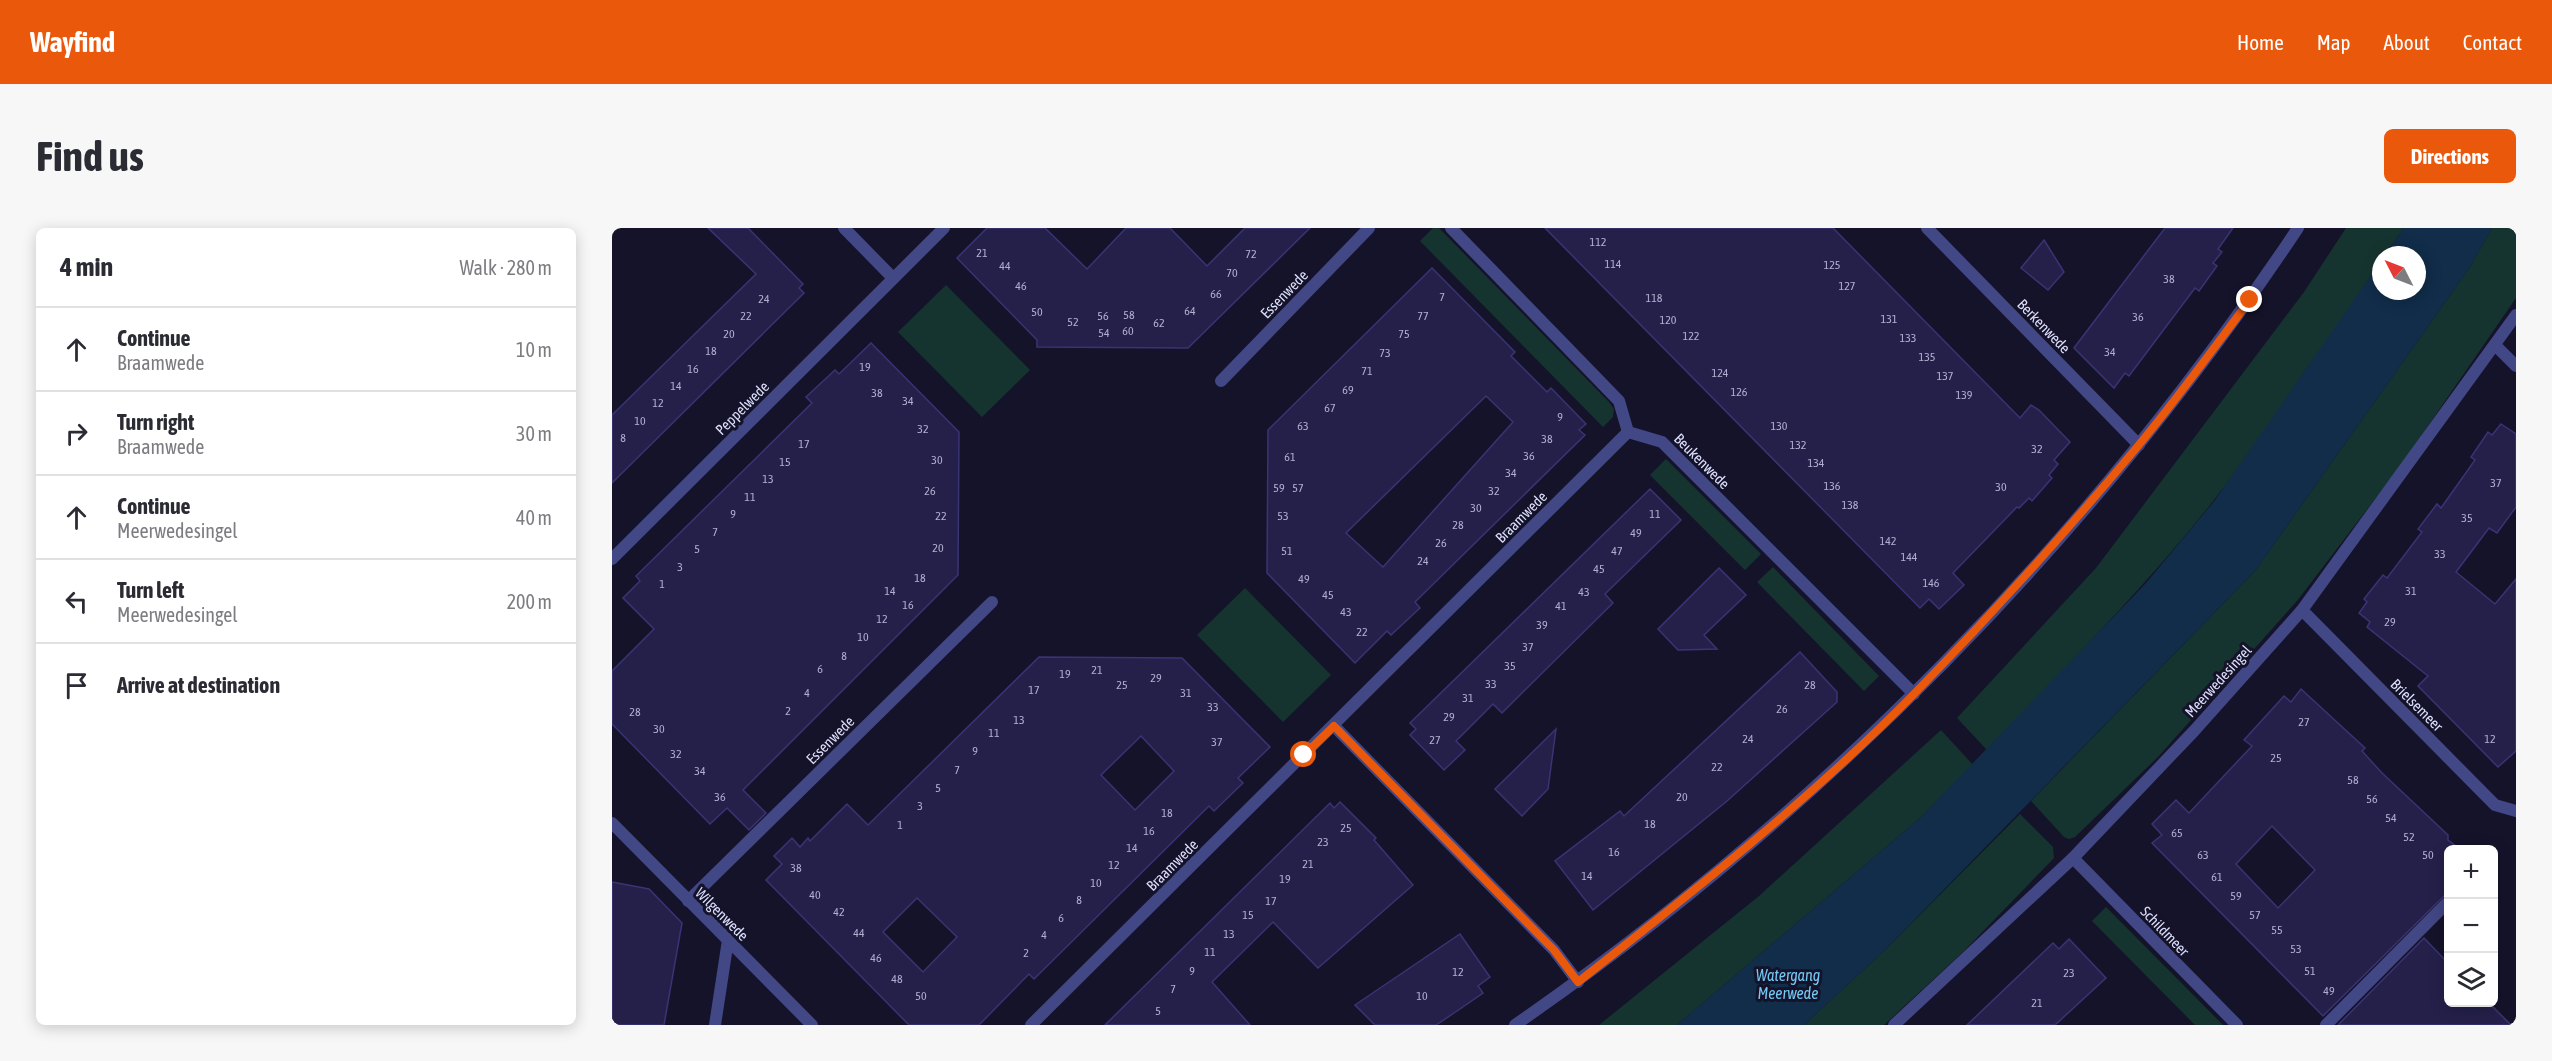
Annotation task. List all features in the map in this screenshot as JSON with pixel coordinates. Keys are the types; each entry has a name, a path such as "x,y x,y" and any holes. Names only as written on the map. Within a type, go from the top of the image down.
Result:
{"street":[{"path":"844,228 892,278"},
{"name":"Peppelwede","path":"612,559 944,228"},
{"name":"Essenwede","path":"1221,381 1369,228"},
{"path":"1451,228 1619,401 1628,432"},
{"name":"Berkenwede","path":"1927,228 2139,445"},
{"path":"1515,1025 1578,982 1696,889 1791,809 1914,694 2043,555 2139,445 2250,300 2298,228"},
{"name":"Meerwedesingel","path":"1894,1025 2073,858 2194,731 2302,610 2496,346 2516,315"},
{"path":"2496,346 2516,366"},
{"name":"Beukenwede","path":"1628,432 1662,442 1914,694"},
{"name":"Braamwede","path":"1031,1025 1628,432"},
{"name":"Essenwede","path":"688,901 992,602"},
{"name":"Brielsemeer","path":"2302,610 2495,805 2516,811"},
{"path":"1334,726 1554,950 1578,982"},
{"name":"Wilgenwede","path":"612,823 812,1025"},
{"name":"Schildmeer","path":"2073,858 2237,1025"},
{"path":"2326,1025 2444,906"},
{"path":"714,1025 728,940"}],"green space":[{"path":"1433,228 1439,228 1609,402 1614,409 1613,417 1603,427 1420,241"},
{"path":"2346,228 2404,228 2391,246 2372,246 2372,274 2258,442 2214,500 2132,597 1987,750 1957,718 2096,568 2304,292"},
{"path":"2492,228 2516,228 2516,298 2401,465 2297,601 2158,757 2075,837 2069,839 2064,837 2031,801 2255,571 2470,267"},
{"path":"946,285 1030,370 982,417 898,332"},
{"path":"1666,459 1761,554 1745,570 1650,475"},
{"path":"1773,567 1879,676 1864,691 1757,582"},
{"path":"1245,588 1331,675 1283,722 1197,635"},
{"path":"1941,730 1973,765 1920,818 1677,1025 1599,1025 1759,896"},
{"path":"2020,814 2053,847 2054,858 1963,952 1884,1025 1804,1025 1885,950"},
{"path":"2106,907 2223,1025 2195,1025 2092,921"}],"water":[{"name":"Watergang Meerwede","path":"2404,228 2492,228 2470,267 2255,571 1885,950 1804,1025 1677,1025 1920,818 2146,583 2215,500 2372,274 2372,300 2426,300 2426,246 2391,246"}],"building":[{"path":"708,228 748,228 803,284 799,288 804,293 612,483 612,415 756,274"},
{"path":"987,228 1045,228 1087,269 1126,228 1170,228 1207,266 1245,228 1310,228 1188,348 1037,347 1037,340 957,258"},
{"path":"1545,228 1833,228 2020,418 2031,405 2039,410 2070,442 2054,460 2058,464 2049,475 2052,478 2032,501 2029,498 2019,508 2017,507 1953,573 1964,585 1939,609 1929,599 1920,608"},
{"path":"2165,228 2233,228 2218,249 2222,252 2213,263 2217,266 2199,291 2195,288 2129,376 2125,373 2114,388 2074,348"},
{"path":"2044,240 2064,272 2048,290 2021,268"},
{"path":"1432,268 1515,352 1511,356 1547,392 1551,388 1586,424 1579,430 1585,435 1415,602 1420,608 1391,635 1387,631 1355,663 1267,573 1268,430","holes":["1486,396 1513,422 1383,567 1346,533"]},
{"path":"871,343 959,432 958,575 743,790 766,813 749,830 727,808 710,824 612,724 612,671 654,629 623,598 640,581 636,576 812,403 806,397 835,370 839,374"},
{"path":"2501,424 2516,434 2516,507 2497,533 2489,528 2456,572 2495,604 2516,579 2516,751 2498,767 2418,686 2428,676 2367,627 2370,622 2359,613 2367,602 2364,599 2383,575 2387,578 2422,532 2418,529 2437,504 2441,508 2475,460 2471,457 2488,432 2492,435"},
{"path":"1650,489 1681,520 1605,594 1613,603 1502,713 1493,704 1456,741 1465,750 1444,770 1410,735 1416,729 1410,723"},
{"path":"1719,568 1746,595 1704,635 1717,649 1678,650 1658,629"},
{"path":"1800,652 1837,692 1837,702 1727,801 1593,910 1555,861 1620,811 1624,816"},
{"path":"1039,657 1182,658 1270,747 1238,778 1243,783 1214,811 1209,806 1034,979 1029,974 979,1025 909,1025 766,880 782,864 774,856 792,838 800,847 808,838 810,841 847,804 868,825","holes":["1141,736 1174,771 1135,810 1101,775","917,898 957,937 923,972 883,932"]},
{"path":"2301,689 2365,748 2362,751 2382,773 2448,835 2448,840 2455,845 2444,845 2444,896 2323,1016 2152,843 2162,835 2152,824 2176,800 2189,813 2252,746 2244,740 2284,696 2291,702","holes":["2272,826 2315,870 2278,908 2236,864"]},
{"path":"1556,729 1548,789 1522,816 1495,789"},
{"path":"1340,802 1376,838 1374,840 1413,885 1318,968 1273,922 1212,982 1250,1025 1105,1025 1330,803 1334,808"},
{"path":"612,882 649,889 682,923 664,1025 612,1025"},
{"path":"1460,934 1490,977 1478,986 1483,993 1457,1011 1436,1025 1375,1025 1355,1005"},
{"path":"2424,938 2444,959 2444,1007 2493,1007 2511,1025 2338,1025"},
{"path":"2069,939 2106,978 2055,1025 1967,1025 2053,943 2059,949"}],"route":[{"path":"1304,755 1334,726 1554,950 1578,982 1696,889 1808,794 1914,694 2043,555 2139,445 2250,300"}]}
